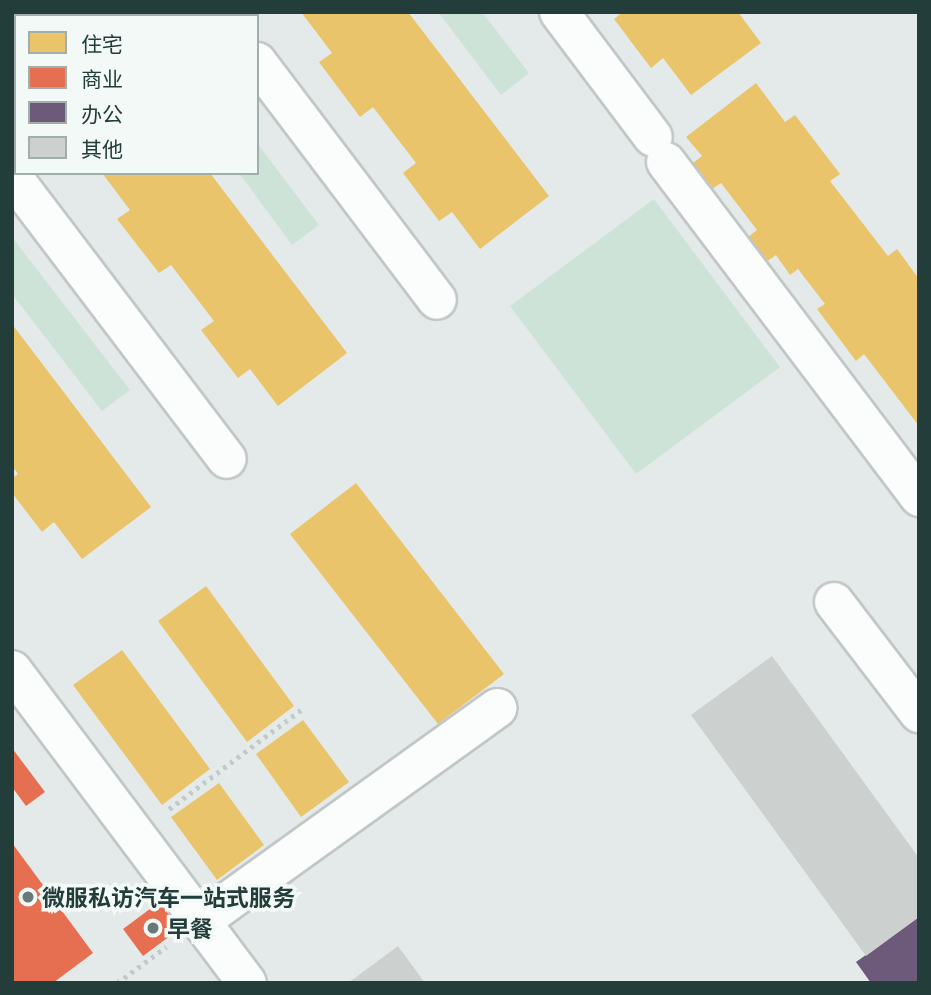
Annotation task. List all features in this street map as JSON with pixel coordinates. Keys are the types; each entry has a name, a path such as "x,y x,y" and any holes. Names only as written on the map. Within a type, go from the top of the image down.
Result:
{"street":[{"path":"558,12 919,497"},
{"path":"259,65 437,300"},
{"path":"12,176 227,459"},
{"path":"834,601 919,713"},
{"path":"12,670 247,983"},
{"path":"201,922 497,708"}],"path":[{"path":"135,835 302,709"},
{"path":"117,983 201,922"}],"green space":[{"path":"438,12 482,12 529,73 501,95"},
{"path":"259,146 319,225 292,245 240,175 259,175"},
{"path":"654,199 780,367 636,474 510,306"},
{"path":"12,237 130,390 102,411 12,294"}],"building: 住宅":[{"path":"12,12 88,14 14,14 14,35"},
{"path":"301,12 408,12 549,196 480,249 452,212 439,221 403,173 416,163 373,107 360,117 319,62 332,53"},
{"path":"623,12 738,12 761,43 691,95 663,58 651,68 614,19"},
{"path":"756,83 785,122 795,115 840,174 830,181 888,256 897,249 919,279 919,426 864,354 856,361 817,309 825,304 798,269 790,275 776,255 766,262 748,237 757,230 721,183 712,189 693,163 702,156 686,137"},
{"path":"104,175 212,175 347,353 278,406 250,369 238,378 201,330 214,321 171,265 159,273 117,219 130,210"},
{"path":"12,324 151,507 82,559 54,522 42,532 12,493 12,478 18,474 12,466"},
{"path":"356,483 504,674 438,724 290,534"},
{"path":"206,586 294,706 247,742 158,621"},
{"path":"122,650 210,769 162,805 73,685"},
{"path":"303,720 349,782 301,817 256,754"},
{"path":"219,783 264,845 217,880 171,817"}],"building: 商业":[{"path":"12,748 45,792 26,806 12,787"},
{"path":"12,843 93,953 53,983 12,983"},
{"name":"早餐","path":"162,900 182,927 143,956 123,929"}],"building: 办公":[{"path":"919,917 919,983 871,983 856,962"}],"building: 其他":[{"path":"772,656 919,858 919,917 866,956 691,715"},
{"path":"398,946 425,983 348,983"}],"place":[{"name":"微服私访汽车一站式服务","path":"28,897"},
{"name":"早餐","path":"153,928"}]}
